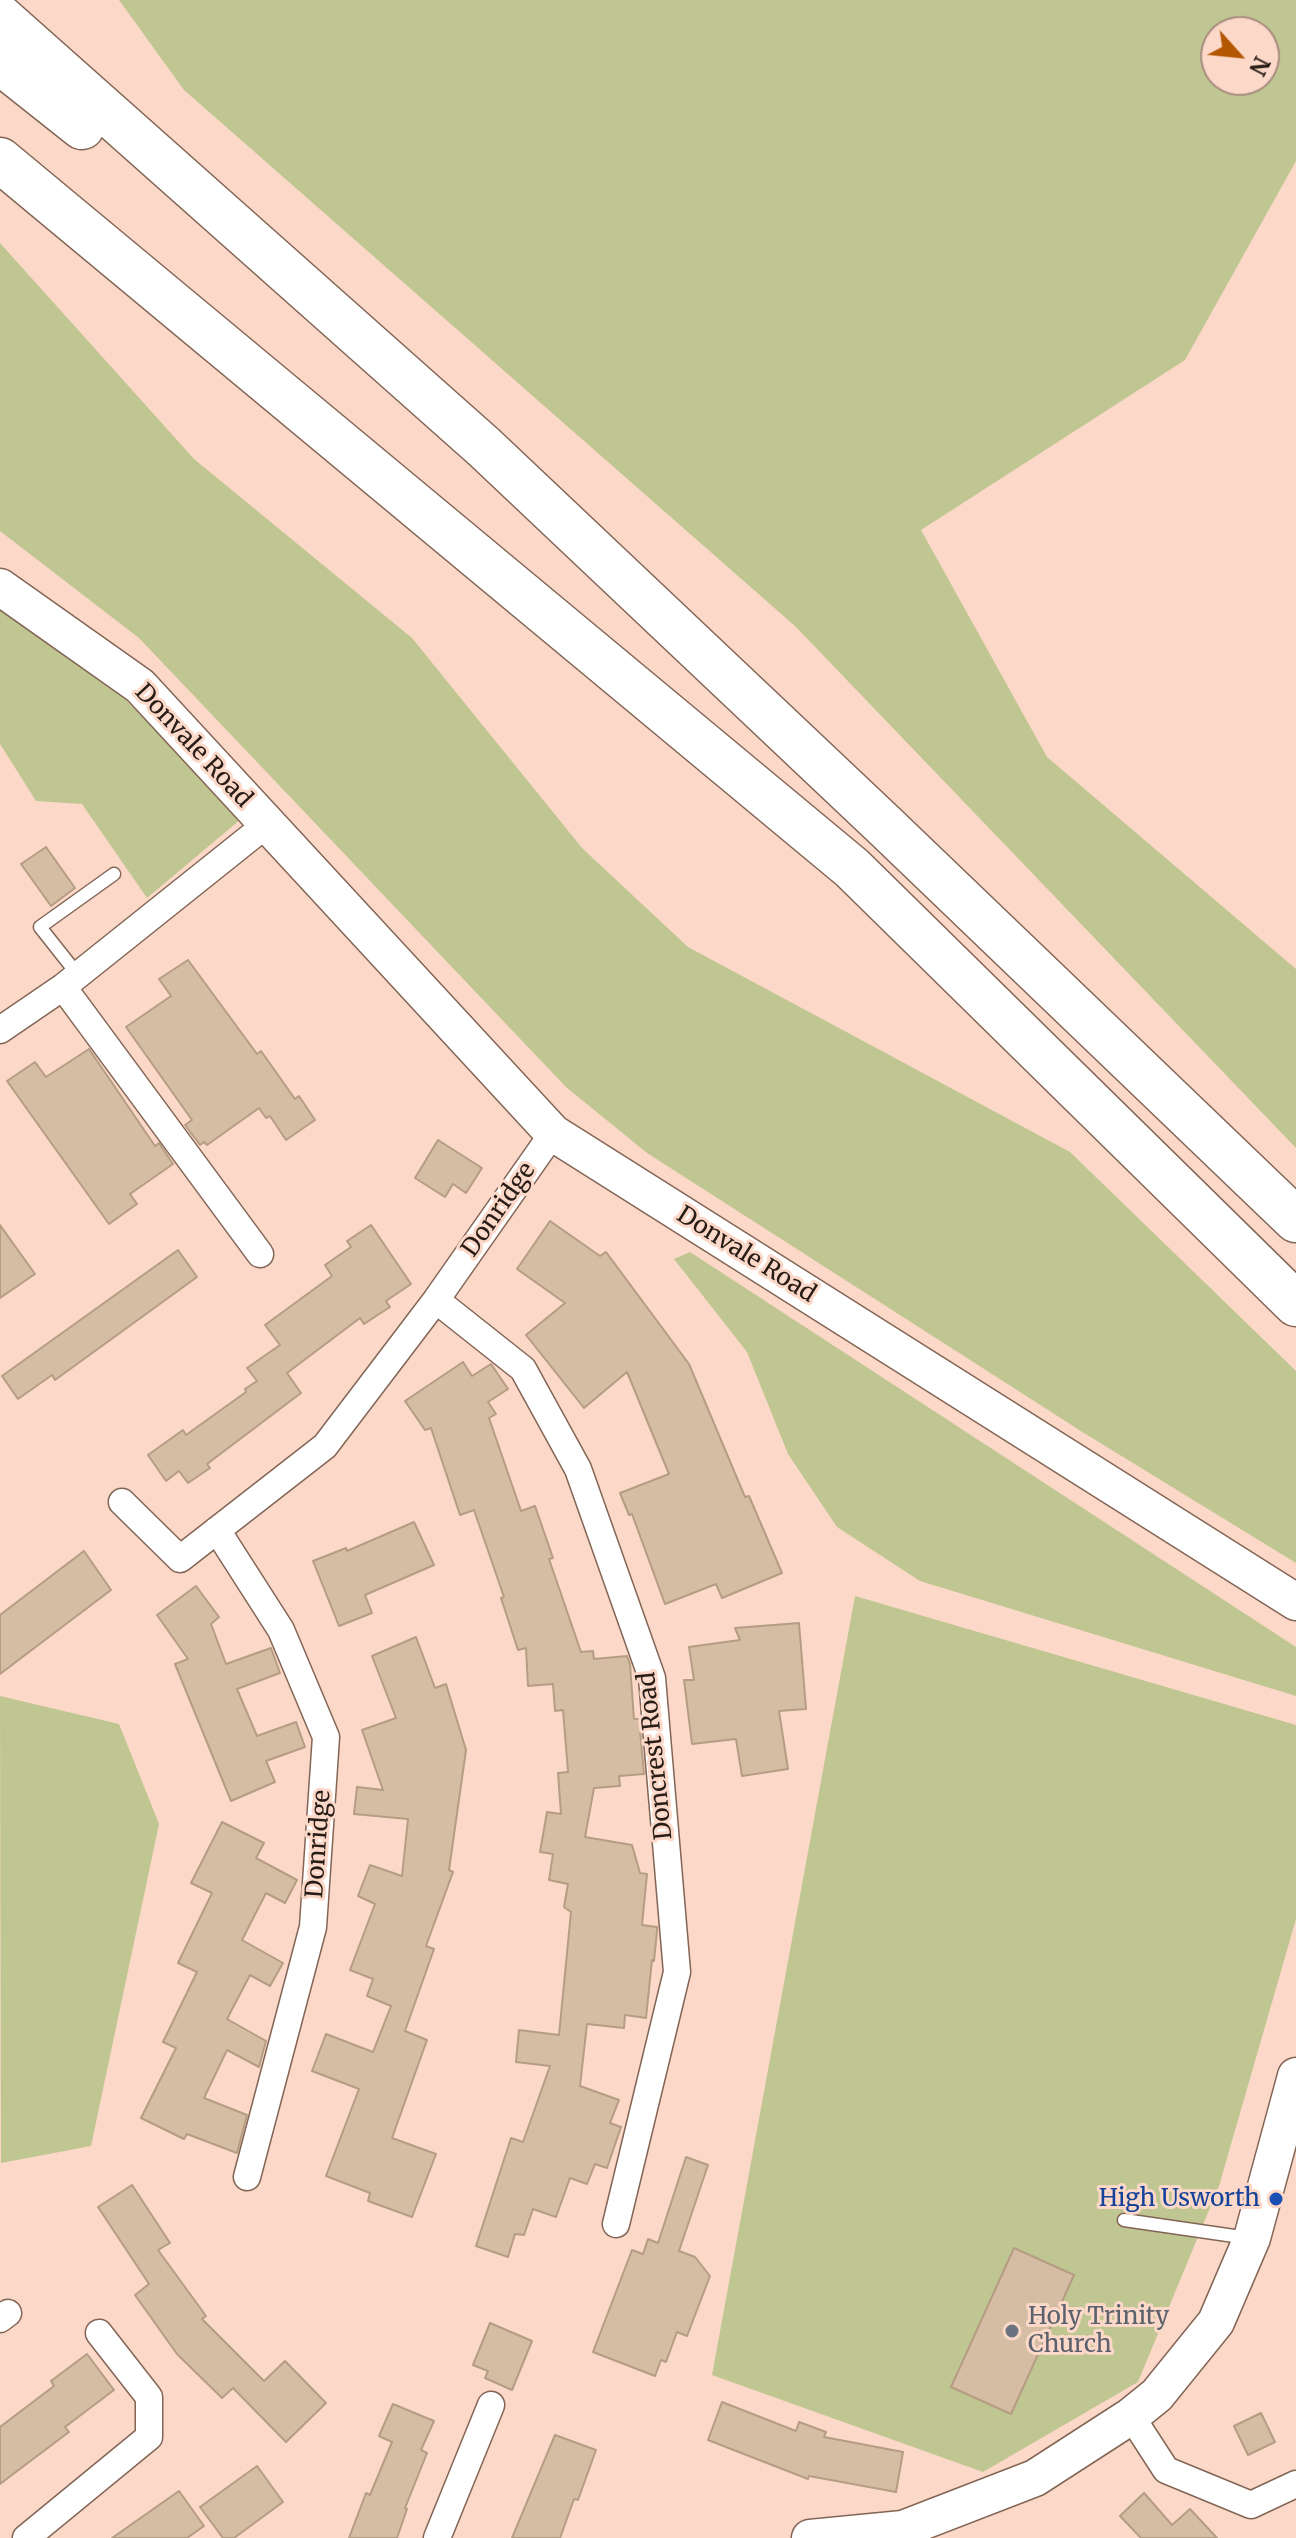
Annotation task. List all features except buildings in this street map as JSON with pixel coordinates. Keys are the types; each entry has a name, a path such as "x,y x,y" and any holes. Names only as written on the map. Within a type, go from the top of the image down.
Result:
{"highway":[{"path":"0,17 484,447 1296,1220"},
{"path":"0,62 484,447"},
{"path":"0,148 109,249"},
{"path":"0,160 852,868 1296,1304"}],"street":[{"name":"Donvale Road","path":"0,587 140,686 553,1133 1296,1602"},
{"name":"Donvale Road","path":"0,1030 70,981 267,824"},
{"path":"70,981 260,1254"},
{"name":"Donridge","path":"122,1502 180,1559 325,1446 436,1300 553,1133"},
{"name":"Doncrest Road","path":"436,1300 523,1369 578,1469 652,1678 677,1972 616,2224"},
{"name":"Donridge","path":"217,1530 281,1630 326,1737 313,1927 247,2177"},
{"path":"810,2538 903,2529 1035,2478 1131,2416 1157,2395 1216,2322 1252,2238 1296,2076"},
{"path":"26,2538 149,2437 149,2397 99,2333"},
{"path":"437,2538 491,2405"},
{"path":"1131,2416 1166,2470 1251,2505 1296,2484"}],"lane":[{"path":"70,981 40,927 114,874"},
{"path":"1124,2220 1252,2238"}],"green space":[{"path":"119,0 1296,0 1296,161 1185,360 921,530 1047,757 1296,969 1296,1148 795,626 184,90"},
{"path":"0,243 194,459 412,638 582,848 688,947 1070,1152 1296,1371 1296,1563 1084,1433 647,1153 566,1087 139,638 0,531"},
{"path":"0,610 125,699 241,819 147,898 82,804 36,801 0,744"},
{"path":"690,1252 1296,1647 1296,1696 920,1581 837,1527 788,1454 747,1352 674,1259"},
{"path":"855,1596 1296,1725 1296,1919 1219,2186 1138,2382 983,2472 712,2375"},
{"path":"0,1696 119,1724 159,1824 91,2146 1,2163"}],"place":[{"name":"High Usworth","path":"1276,2199"},
{"name":"Holy Trinity Church","path":"1012,2331"}]}
